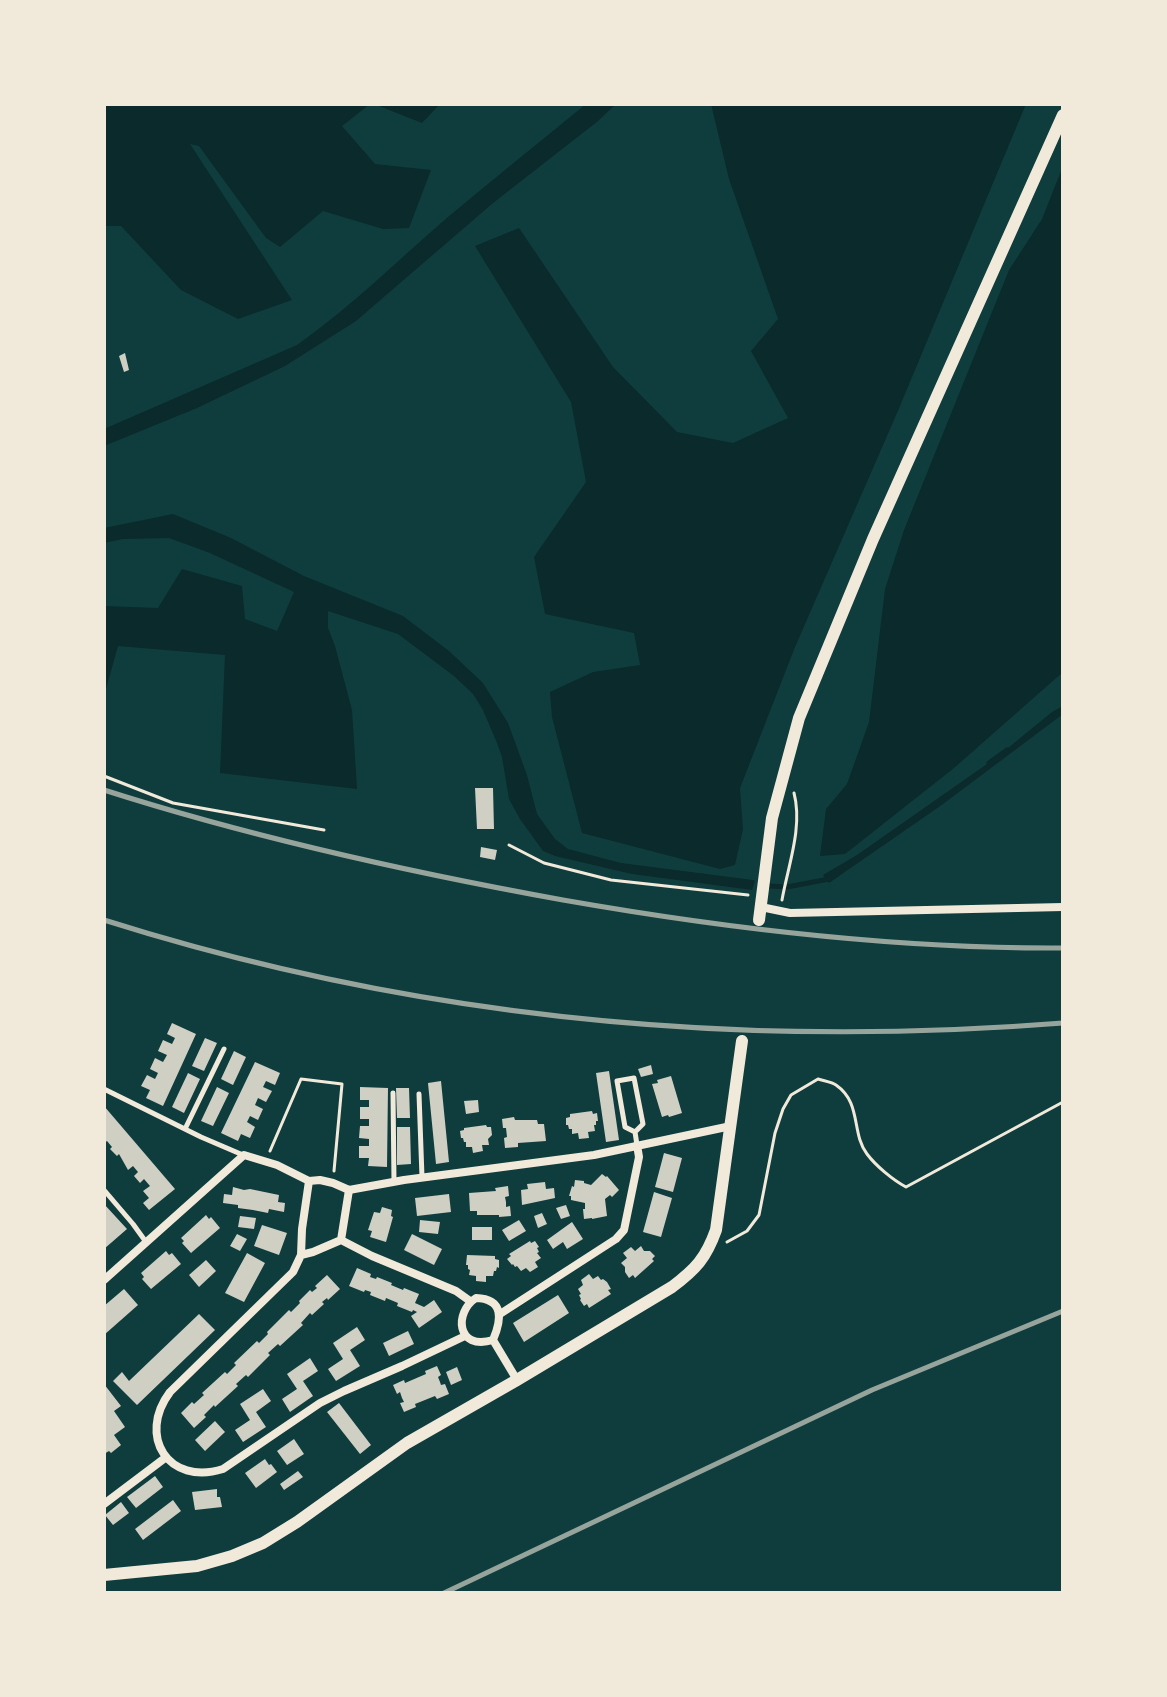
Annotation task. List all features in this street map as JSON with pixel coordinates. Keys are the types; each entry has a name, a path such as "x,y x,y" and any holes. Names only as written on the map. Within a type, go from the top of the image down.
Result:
{"street":[{"path":"1063,115 873,539 799,718 772,818 761,908 790,913 1063,907"},
{"path":"104,1575 197,1566 263,1543 407,1443 672,1287 693,1270 709,1248 716,1230 742,1041"},
{"path":"104,1280 244,1155 289,1170 309,1181 320,1180 349,1190 423,1177 594,1155 731,1126"},
{"path":"500,1314 616,1239 624,1230 639,1157 637,1145"},
{"path":"309,1181 301,1255 293,1272 170,1392 158,1410 159,1447 165,1458 174,1466 200,1473 223,1469 320,1403 465,1336"},
{"path":"341,1240 349,1190"},
{"path":"341,1240 456,1291 470,1301"},
{"path":"301,1255 341,1240"},
{"path":"476,1298 493,1302 500,1314 493,1340 472,1342 465,1336 462,1326 465,1308 476,1298"},
{"path":"493,1340 517,1380"},
{"path":"104,1504 165,1458"}],"lane":[{"path":"185,1129 224,1049"},
{"path":"634,1078 643,1124 635,1132 625,1127 617,1081 634,1078"},
{"path":"104,1089 244,1155"},
{"path":"393,1093 394,1182"},
{"path":"419,1094 423,1177"},
{"path":"635,1132 637,1145"},
{"path":"104,1190 146,1242"}],"path":[{"path":"104,776 173,803 324,830"},
{"path":"781,903 794,843 797,804 792,785"},
{"path":"509,845 544,863 611,880 761,908"},
{"path":"266,1161 301,1079 342,1084 333,1183"},
{"path":"709,1248 718,1248 747,1231 759,1215 775,1133 783,1109 791,1095 818,1079 837,1086 854,1106 866,1153 892,1180 906,1187 1063,1102"}],"water":[{"path":"104,104 370,104 342,126 375,164 431,170 409,228 383,229 323,211 280,247 266,238 199,146 190,144 292,300 238,319 181,290 121,226 104,226"},
{"path":"374,104 440,104 422,123"},
{"path":"586,104 616,104 493,203 356,321 285,366 197,408 104,446 104,429 297,345 337,315 448,217"},
{"path":"711,104 1026,104 795,647 740,788 743,829 735,865 720,869 582,833 552,717 550,692 593,672 640,665 634,633 545,614 534,557 586,482 571,402 475,246 519,228 613,367 677,432 733,443 788,418 751,351 778,319 729,179"},
{"path":"1063,166 1063,672 954,768 845,854 820,856 826,809 847,784 869,722 885,589 904,530 1009,270 1042,219"},
{"path":"173,514 231,538 304,576 403,616 449,651 483,683 508,723 537,814 555,839 568,849 621,863 753,880 752,890 632,874 543,851 509,799 502,757 473,694 398,634 328,611 328,628 352,710 357,789 220,773 225,655 118,646 104,696 104,606 158,608 182,569 242,586 245,619 277,631 294,592 210,553 169,538 123,539 104,543 104,528"},
{"path":"1063,706 1063,714 943,804 829,883 823,875 857,855 997,757"}],"building":[{"path":"125,353 129,370 124,372 119,356"},
{"path":"475,788 493,788 494,829 477,829"},
{"path":"481,847 497,850 495,860 480,857"},
{"path":"172,1023 196,1034 163,1106 146,1098 150,1090 141,1086 147,1075 155,1079 158,1073 150,1069 155,1058 163,1062 167,1055 158,1051 163,1040 172,1044 175,1038 167,1034"},
{"path":"205,1038 217,1043 204,1071 192,1066"},
{"path":"234,1051 246,1057 233,1085 221,1079"},
{"path":"255,1062 280,1073 275,1085 266,1081 263,1087 272,1091 266,1102 258,1098 255,1105 263,1109 258,1120 250,1116 247,1122 255,1127 250,1138 241,1134 238,1141 221,1133"},
{"path":"651,1065 653,1074 641,1077 638,1069"},
{"path":"609,1071 619,1140 606,1142 596,1073"},
{"path":"188,1073 200,1079 184,1113 172,1107"},
{"path":"671,1076 682,1113 662,1117 652,1084"},
{"path":"441,1081 449,1162 436,1164 428,1083"},
{"path":"217,1087 229,1093 213,1126 201,1121"},
{"path":"360,1087 388,1088 387,1167 368,1166 369,1158 359,1158 359,1146 369,1146 369,1139 359,1138 360,1126 369,1126 369,1119 360,1119 360,1107 369,1107 369,1100 360,1100"},
{"path":"396,1088 409,1088 410,1118 397,1118"},
{"path":"478,1100 479,1112 466,1114 464,1101"},
{"path":"104,1106 175,1189 149,1210 143,1203 149,1198 143,1191 150,1186 144,1179 140,1183 134,1176 138,1172 133,1166 128,1170 119,1154 117,1156 110,1149 112,1147 107,1141 104,1143"},
{"path":"592,1111 593,1114 597,1113 595,1131 588,1132 589,1138 579,1139 578,1133 572,1134 572,1129 566,1125 566,1118 570,1114"},
{"path":"514,1117 515,1120 537,1120 538,1124 544,1124 546,1141 518,1143 518,1147 505,1148 504,1138 507,1137 502,1119"},
{"path":"486,1125 491,1127 489,1145 482,1145 483,1151 473,1153 472,1147 466,1147 460,1131"},
{"path":"397,1127 410,1127 411,1164 397,1165"},
{"path":"664,1153 682,1158 673,1192 655,1187"},
{"path":"602,1174 619,1190 605,1199 607,1216 584,1219 585,1203 571,1200 572,1186 575,1180 591,1185"},
{"path":"545,1182 546,1189 554,1188 555,1198 522,1205 521,1190 528,1189 527,1184"},
{"path":"508,1186 506,1207 510,1206 511,1216 477,1215 477,1211 470,1211 469,1193 496,1191 495,1188"},
{"path":"233,1187 279,1195 278,1202 285,1203 284,1212 269,1209 268,1213 223,1203 224,1194 232,1195"},
{"path":"654,1192 672,1198 661,1237 643,1232"},
{"path":"449,1194 451,1212 417,1216 415,1198"},
{"path":"104,1204 127,1229 104,1249"},
{"path":"566,1205 570,1216 561,1219 556,1208"},
{"path":"382,1207 392,1210 393,1217 386,1242 370,1237 372,1231 368,1230 374,1212 380,1213"},
{"path":"542,1213 547,1224 538,1228 534,1216"},
{"path":"206,1215 220,1228 191,1253 181,1238"},
{"path":"240,1216 256,1218 254,1229 238,1227"},
{"path":"420,1220 440,1222 438,1234 419,1232"},
{"path":"519,1220 526,1231 509,1241 502,1230"},
{"path":"572,1222 583,1239 567,1249 563,1242 553,1249 547,1240"},
{"path":"262,1225 287,1233 279,1255 254,1246"},
{"path":"472,1227 492,1227 492,1240 472,1240"},
{"path":"237,1234 247,1239 240,1251 230,1246"},
{"path":"412,1234 442,1249 434,1265 404,1250"},
{"path":"535,1241 539,1247 537,1253 541,1258 535,1262 538,1267 530,1272 526,1268 521,1271 507,1259 511,1256 509,1254"},
{"path":"641,1246 655,1256 654,1261 635,1278 633,1275 629,1278 621,1263 627,1258 623,1253 631,1247 635,1251"},
{"path":"166,1251 169,1255 172,1253 181,1264 151,1289 141,1273"},
{"path":"247,1253 265,1263 244,1302 225,1293"},
{"path":"467,1255 495,1256 499,1260 499,1268 493,1276 486,1276 486,1282 476,1281 476,1276 469,1275"},
{"path":"206,1260 216,1271 199,1287 189,1275"},
{"path":"357,1268 371,1274 370,1277 419,1294 415,1303 424,1307 434,1300 442,1312 419,1328 411,1316 417,1312 349,1286"},
{"path":"589,1274 593,1279 598,1276 607,1282 611,1294 589,1308 580,1300 578,1289 583,1285 581,1280"},
{"path":"327,1275 340,1289 322,1302 324,1304 312,1315 310,1313 301,1323 303,1325 268,1353 270,1355 214,1405 194,1428 181,1413 204,1395 202,1393 225,1372 227,1374 236,1365 234,1363 257,1341 259,1343"},
{"path":"124,1289 138,1305 104,1335 104,1306"},
{"path":"558,1295 569,1313 524,1342 513,1323"},
{"path":"199,1314 215,1330 137,1405 113,1381 122,1372 129,1381"},
{"path":"357,1327 365,1340 350,1350 360,1366 336,1381 328,1369 343,1359 333,1343"},
{"path":"408,1331 414,1344 389,1356 383,1343"},
{"path":"310,1358 318,1371 303,1381 313,1396 290,1412 282,1399 297,1389 287,1374"},
{"path":"437,1366 441,1385 445,1384 449,1394 415,1404 416,1407 404,1412 400,1392 397,1394 393,1385 426,1374 425,1371"},
{"path":"457,1367 462,1380 451,1385 446,1372"},
{"path":"104,1384 121,1406 114,1411 125,1427 114,1435 121,1445 104,1454"},
{"path":"263,1389 271,1401 256,1412 266,1427 243,1442 235,1430 250,1420 240,1404"},
{"path":"339,1403 371,1445 360,1454 327,1412"},
{"path":"215,1421 225,1432 205,1451 195,1440"},
{"path":"294,1439 304,1454 287,1465 277,1451"},
{"path":"265,1459 277,1472 256,1488 245,1473"},
{"path":"298,1471 303,1477 284,1490 280,1484"},
{"path":"155,1476 163,1487 136,1508 127,1497"},
{"path":"217,1489 222,1507 195,1510 192,1492"},
{"path":"173,1500 181,1511 143,1540 135,1529"},
{"path":"121,1502 129,1513 113,1525 105,1515"}],"waterway":[{"path":"989,763 1007,750"},
{"path":"770,886 787,887 829,879"}],"railway":[{"path":"104,790 217,824 389,866 625,910 749,928 874,941 1063,948"},
{"path":"104,920 222,954 340,982 459,1003 579,1018 699,1028 820,1032 941,1030 1063,1023"},
{"path":"444,1593 872,1390 1063,1311"}]}
